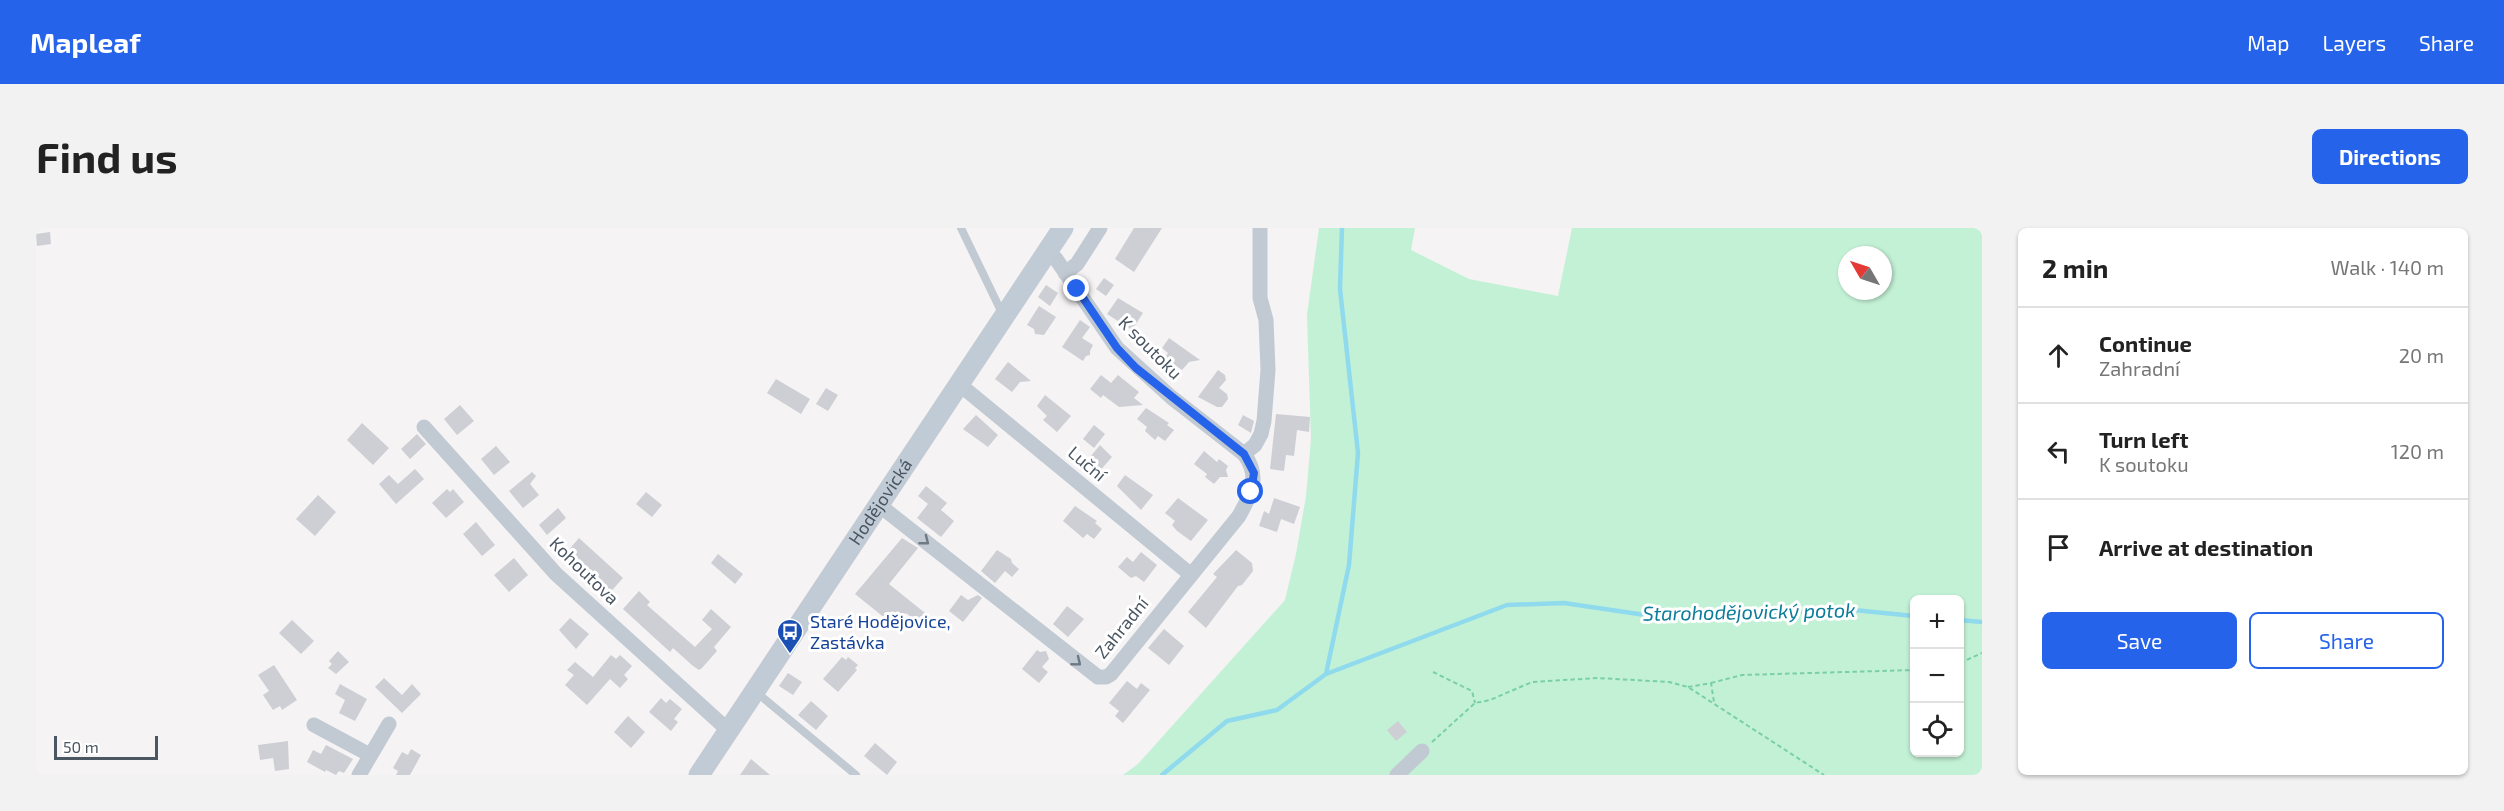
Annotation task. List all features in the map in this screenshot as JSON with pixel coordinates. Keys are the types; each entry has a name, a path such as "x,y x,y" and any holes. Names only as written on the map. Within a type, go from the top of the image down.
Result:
{"street":[{"name":"Hodějovická","path":"699,775 1063,228"},
{"path":"1065,273 1077,264 1100,228"},
{"path":"1244,454 1255,445 1261,434 1265,411 1267,335 1260,298 1260,228"},
{"name":"K soutoku","path":"1047,252 1056,259 1117,348 1171,397 1244,454"},
{"name":"Luční","path":"959,384 1190,574"},
{"name":"Kohoutova","path":"424,428 556,574 729,731"},
{"name":"Zahradní","path":"879,505 1098,677 1106,677 1111,674 1190,574 1233,524 1251,492 1254,473 1244,454"},
{"path":"314,724 370,755"},
{"path":"360,775 388,724"},
{"path":"1396,775 1422,751"}],"lane":[{"path":"961,228 1004,316"},
{"path":"755,691 856,775"}],"path":[{"path":"1964,661 1982,653"},
{"path":"1689,687 1742,675 1910,670"},
{"path":"1432,672 1472,691 1475,703"},
{"path":"1422,751 1475,703 1490,700 1532,682 1597,678 1669,682 1689,687 1824,775"},
{"path":"1711,683 1714,703"}],"green space":[{"path":"1319,228 1415,228 1411,250 1469,279 1558,296 1572,228 1982,228 1982,775 1123,775 1138,764 1285,600 1306,496 1311,439 1307,315"}],"building":[{"path":"1134,228 1162,228 1134,272 1115,259"},
{"path":"50,232 51,244 37,246 36,234"},
{"path":"1104,278 1114,285 1106,296 1096,289"},
{"path":"1046,285 1058,293 1050,306 1038,297"},
{"path":"1118,298 1143,313 1132,330 1107,314"},
{"path":"1039,306 1056,317 1044,335 1035,334 1034,329 1027,325"},
{"path":"1080,320 1090,327 1082,338 1093,345 1090,355 1086,356 1083,361 1062,347"},
{"path":"1169,338 1200,360 1189,362 1182,370 1165,358 1168,353 1162,348"},
{"path":"1008,362 1031,381 1020,382 1012,392 995,379"},
{"path":"1218,370 1225,375 1226,380 1219,388 1227,394 1228,399 1222,407 1217,407 1198,397"},
{"path":"1101,375 1111,383 1118,375 1139,392 1134,398 1143,405 1119,407 1103,395 1101,398 1090,389"},
{"path":"776,379 810,399 801,414 767,393"},
{"path":"826,388 838,395 828,411 816,404"},
{"path":"1045,395 1071,416 1057,432 1043,420 1047,416 1037,406"},
{"path":"460,405 474,421 457,435 444,419"},
{"path":"1146,408 1169,423 1167,425 1174,430 1165,441 1158,436 1155,440 1145,431 1147,427 1137,419"},
{"path":"1276,414 1310,417 1309,432 1297,430 1294,456 1286,455 1284,471 1270,469"},
{"path":"976,415 998,435 988,447 963,429"},
{"path":"1243,415 1254,421 1251,433 1238,425"},
{"path":"362,423 389,448 373,465 347,440"},
{"path":"1094,425 1105,434 1094,448 1083,439"},
{"path":"417,434 426,444 410,459 401,449"},
{"path":"1100,445 1112,457 1098,473 1085,463"},
{"path":"496,446 510,462 494,475 481,459"},
{"path":"1204,451 1217,462 1219,459 1228,466 1226,470 1228,477 1220,477 1214,484 1205,477 1207,474 1194,464"},
{"path":"415,469 424,479 396,504 379,484 389,475 398,484"},
{"path":"532,472 536,476 530,484 539,495 523,508 509,491"},
{"path":"1125,475 1153,495 1141,510 1117,486"},
{"path":"926,486 947,503 941,510 954,521 941,537 917,518 928,504 918,496"},
{"path":"447,489 450,492 453,489 464,502 446,518 432,503"},
{"path":"646,492 662,505 652,517 636,504"},
{"path":"318,495 336,512 315,536 296,519"},
{"path":"1178,498 1208,520 1191,541 1177,531 1172,525 1175,521 1165,513"},
{"path":"1274,498 1300,507 1294,524 1281,519 1277,532 1259,526 1264,511 1269,514"},
{"path":"1075,506 1097,521 1095,523 1102,529 1094,539 1087,534 1083,538 1063,521"},
{"path":"558,508 566,518 547,535 539,525"},
{"path":"476,522 495,545 482,556 463,534"},
{"path":"579,538 623,578 607,596 595,584 597,578 582,564 579,567 566,553"},
{"path":"902,538 918,548 889,584 930,617 923,626 906,613 896,627 855,594"},
{"path":"997,550 1011,559 1019,569 1012,577 1005,571 995,583 981,571"},
{"path":"1236,550 1252,563 1253,571 1242,585 1238,586 1206,628 1188,612 1217,577 1213,574"},
{"path":"1141,552 1157,565 1144,582 1136,576 1131,578 1118,567 1127,557 1133,562"},
{"path":"718,554 743,574 735,584 711,563"},
{"path":"514,558 528,575 509,592 494,575"},
{"path":"639,591 650,602 647,605 695,647 712,629 702,620 711,609 731,627 714,647 717,651 702,668 699,670 693,666 673,648 670,652 623,609"},
{"path":"961,595 968,600 978,595 982,598 963,622 949,611"},
{"path":"1067,606 1084,619 1068,637 1053,624"},
{"path":"570,618 589,634 576,649 559,630"},
{"path":"292,620 314,641 301,654 279,633"},
{"path":"1164,629 1184,646 1169,665 1148,648"},
{"path":"1037,650 1046,651 1049,659 1042,667 1048,672 1039,683 1022,669"},
{"path":"338,651 349,662 336,674 328,668 332,664 329,661"},
{"path":"611,655 616,659 620,655 632,666 624,675 628,679 620,688 610,679 587,705 565,685 574,675 567,670 575,662 593,677"},
{"path":"842,657 846,660 848,657 858,665 855,668 857,670 838,692 823,679"},
{"path":"274,665 297,700 282,710 280,706 273,710 263,695 269,691 258,675"},
{"path":"788,673 802,682 793,695 779,686"},
{"path":"384,678 402,695 412,684 421,694 402,713 375,687"},
{"path":"1127,681 1137,689 1141,683 1150,690 1123,723 1115,716 1119,711 1109,703"},
{"path":"340,684 367,699 355,721 339,713 345,700 335,694"},
{"path":"661,698 666,703 670,699 682,709 674,719 678,722 671,731 649,712"},
{"path":"811,701 828,716 816,730 798,715"},
{"path":"628,716 645,732 631,748 614,732"},
{"path":"1398,721 1407,732 1396,741 1387,730"},
{"path":"288,741 289,769 275,771 273,758 260,760 258,745"},
{"path":"875,743 897,762 887,775 864,756"},
{"path":"326,745 353,759 344,773 339,771 336,775 326,770 325,772 307,762 313,750 321,754"},
{"path":"411,749 421,755 410,775 396,775 398,771 393,768 402,752 408,755"},
{"path":"751,759 770,775 740,775"}],"waterway":[{"path":"1326,674 1349,565 1358,453 1340,289 1342,228"},
{"name":"Starohodějovický potok","path":"1162,775 1227,721 1277,710 1326,674 1507,605 1564,603 1652,616 1854,610 1910,616"},
{"name":"Starohodějovický potok","path":"1964,620 1982,622"}],"place":[{"name":"Staré Hodějovice, Zastávka","path":"790,655"}],"route":[{"path":"1077,289 1095,319 1136,368 1244,454 1254,473 1251,492"}]}
